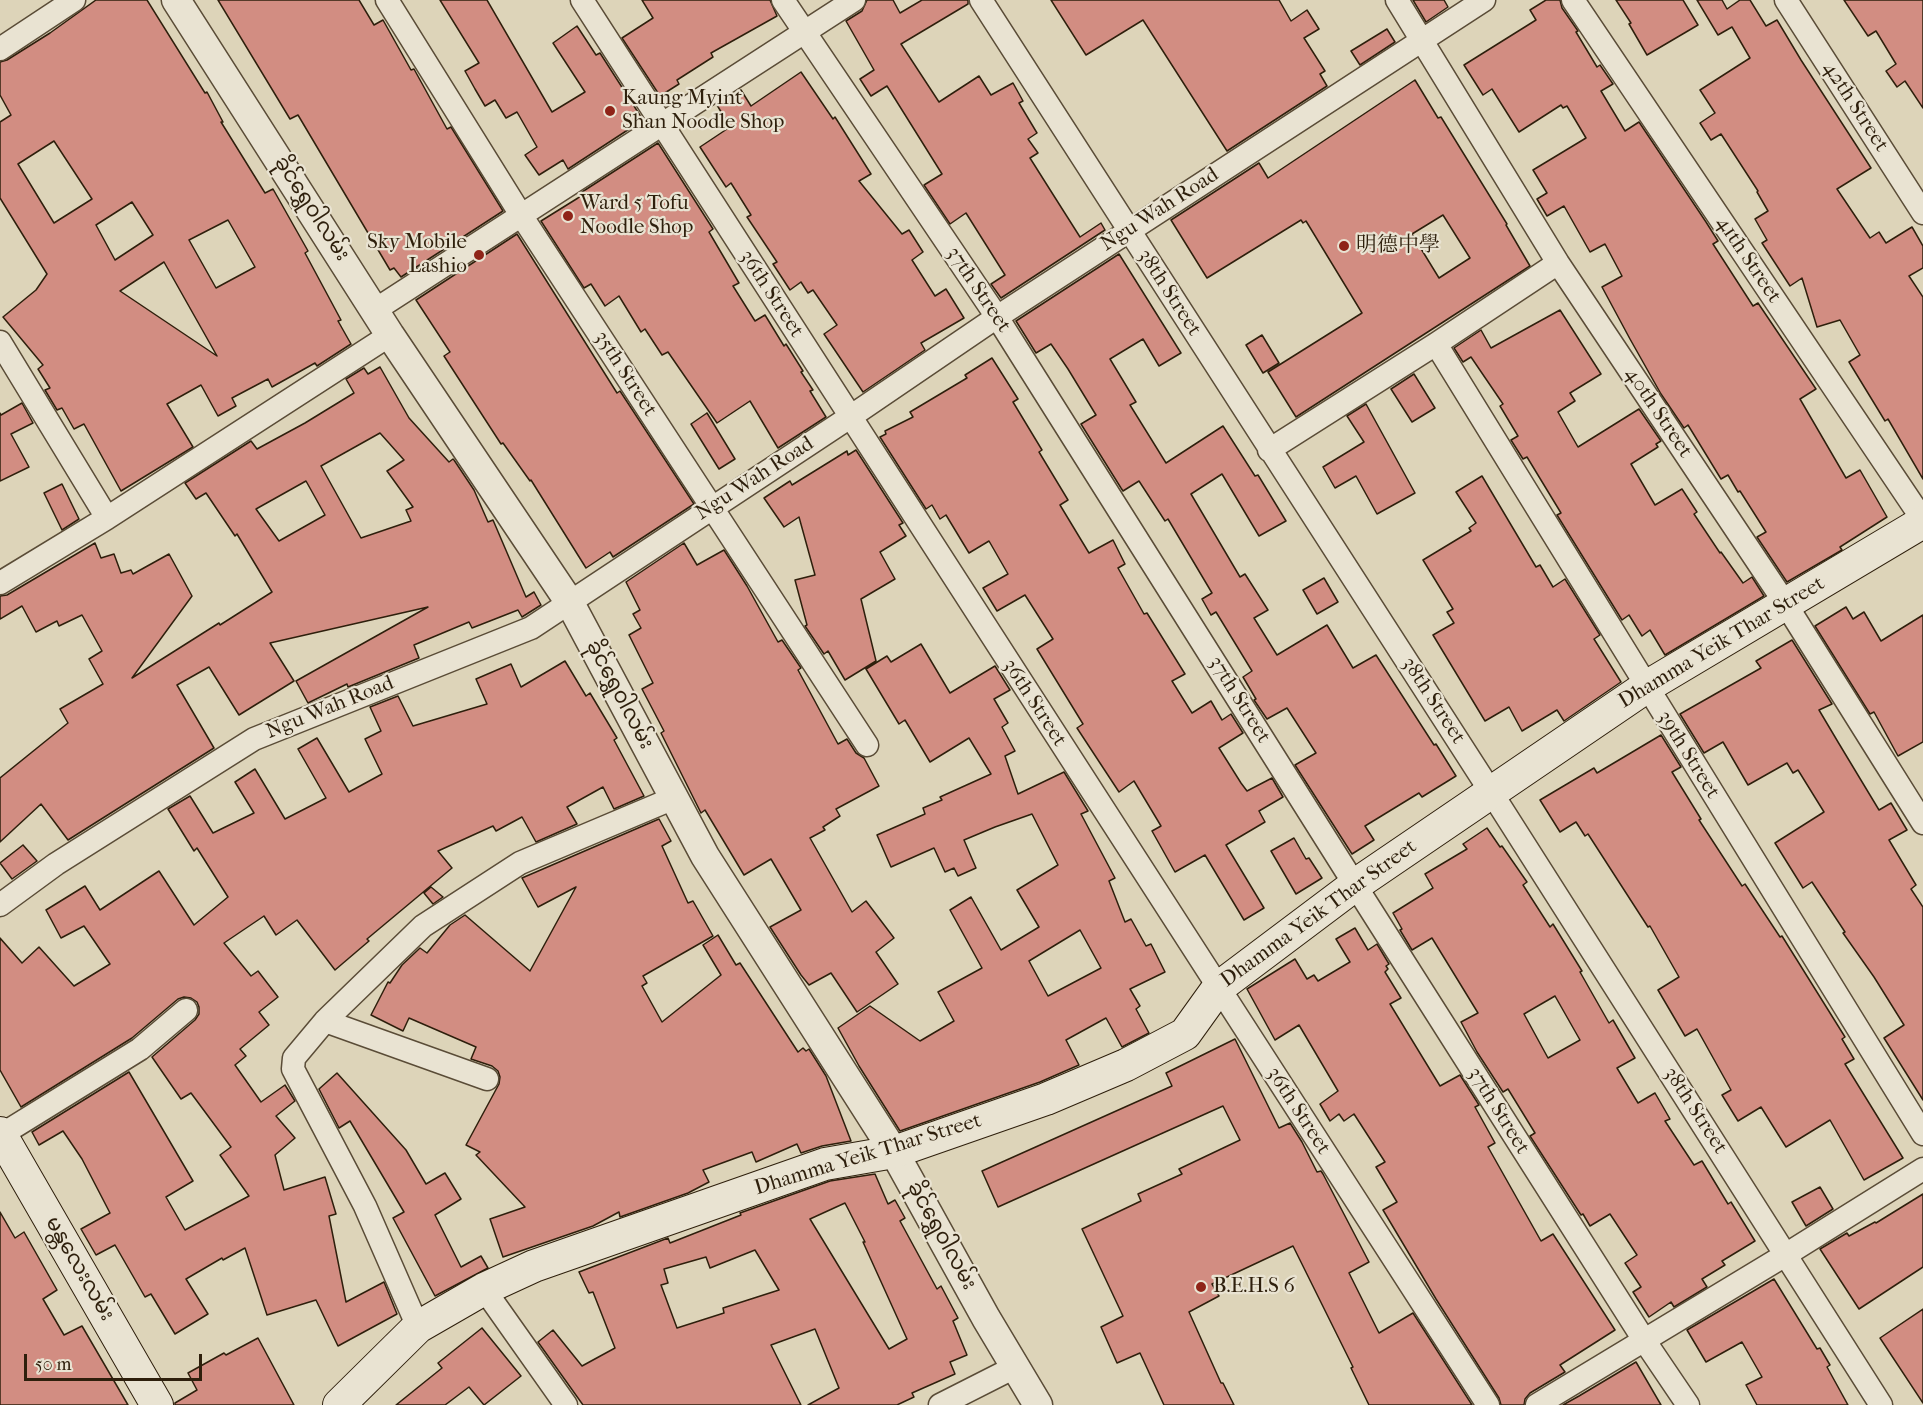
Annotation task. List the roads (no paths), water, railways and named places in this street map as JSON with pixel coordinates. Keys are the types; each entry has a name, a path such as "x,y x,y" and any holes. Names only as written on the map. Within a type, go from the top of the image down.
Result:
{"main road":[{"name":"Dhamma Yeik Thar Street","path":"339,1405 418,1327 484,1289 534,1266 825,1164 894,1152 1046,1099 1125,1065 1185,1034 1218,988 1355,885 1646,687 1923,521"},
{"name":"မန္တလေးလမ်း","path":"1,1134 158,1405"}],"street":[{"path":"0,48 74,0"},
{"name":"ခိုင်ရွှေဝါလမ်း","path":"176,0 390,335 570,603 705,856 894,1152 986,1318 1017,1366 1038,1405"},
{"name":"35th Street","path":"387,0 521,215 867,745"},
{"name":"36th Street","path":"582,0 1488,1405"},
{"name":"37th Street","path":"783,0 997,317 1355,885 1644,1340 1688,1405"},
{"path":"375,309 854,0"},
{"name":"38th Street","path":"981,0 1787,1254 1881,1405"},
{"name":"40th Street","path":"1398,0 1558,262 1785,603 1923,823"},
{"name":"Ngu Wah Road","path":"0,905 56,864 254,739 531,628 997,317 1484,0"},
{"name":"41th Street","path":"1573,0 1923,521"},
{"name":"42th Street","path":"1786,0 1923,213"},
{"path":"1269,450 1436,344 1558,262"},
{"path":"0,583 107,518 390,335"},
{"path":"0,342 107,518"},
{"name":"39th Street","path":"1436,344 1923,1134"},
{"path":"418,1327 365,1206 293,1069 294,1058 325,1021 423,926 520,863 674,798"},
{"path":"1,1134 140,1049 186,1010"},
{"path":"325,1021 487,1079"},
{"path":"1537,1405 1923,1169"},
{"path":"484,1289 567,1405"},
{"path":"940,1405 1017,1366"}],"place":[{"name":"Kaung Myint Shan Noodle Shop","path":"610,111"},
{"name":"Ward 5 Tofu Noodle Shop","path":"568,216"},
{"name":"明德中學","path":"1344,246"},
{"name":"Sky Mobile Lashio","path":"479,255"},
{"name":"B.E.H.S 6","path":"1201,1287"}]}
